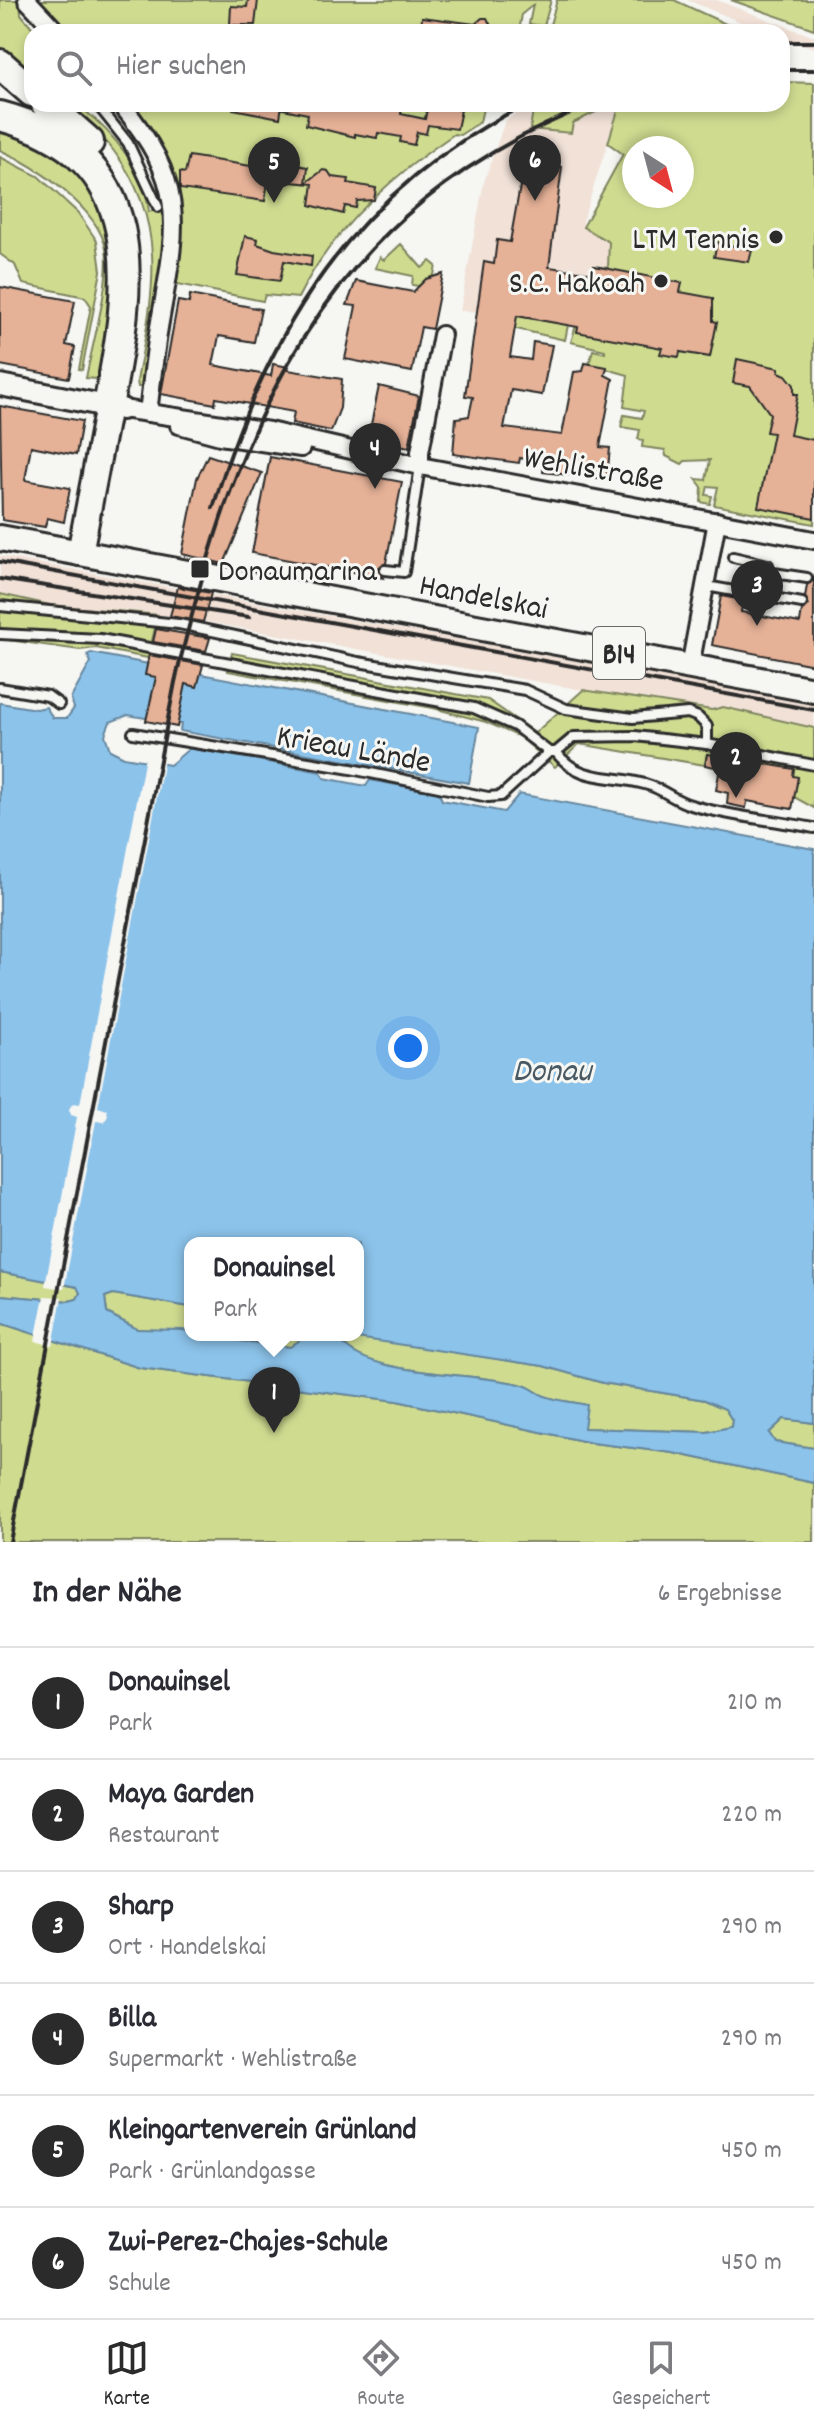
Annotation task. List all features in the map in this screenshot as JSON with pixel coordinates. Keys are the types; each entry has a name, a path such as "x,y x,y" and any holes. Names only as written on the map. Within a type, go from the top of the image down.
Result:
{"highway":[{"path":"0,64 24,85"},
{"path":"55,112 106,160 125,188 138,218 145,282 126,409"},
{"path":"0,116 42,129 70,147 101,180 117,211 126,247 126,409"}],"main road":[{"path":"88,554 126,409"},
{"name":"Handelskai","path":"0,538 814,690"}],"street":[{"path":"27,0 50,24"},
{"path":"126,112 155,154 174,210 175,248 126,409"},
{"path":"420,466 442,335"},
{"name":"Wehlistraße","path":"0,385 126,409 269,431 420,466 814,540"},
{"path":"690,667 717,521"}],"lane":[{"path":"103,112 134,153 158,207"},
{"path":"385,570 404,572 420,466"},
{"path":"733,557 768,565 762,596"},
{"path":"767,572 807,578"},
{"path":"706,586 802,603"},
{"path":"0,606 179,624 358,662 525,690 566,709 633,718 688,713 707,726 707,744"},
{"path":"0,634 100,639 474,708 515,726 561,761 593,776 649,785 690,805 814,828"},
{"path":"0,688 48,696 59,704"},
{"name":"Krieau Lände","path":"133,733 351,769 488,797 501,796 574,737 635,736 707,744 814,765"}],"shaded area":[{"path":"687,0 716,0 780,24 746,24"},
{"path":"790,28 814,37 814,48 790,40"},
{"path":"518,112 617,112 583,220 583,227 609,242 608,269 595,266 590,289 496,312 460,311 484,182 505,121"},
{"path":"0,556 814,704 814,728 723,707 712,710 583,690 174,616 50,605 0,594"}],"green space":[{"path":"0,0 20,0 21,14 29,24 24,24 24,71 0,49"},
{"path":"39,0 551,0 545,24 529,24 533,5 522,14 520,24 60,24"},
{"path":"557,0 674,0 726,24 550,24"},
{"path":"731,0 814,0 814,29"},
{"path":"790,82 814,83 814,524 714,505 718,487 708,486 706,495 712,496 710,504 701,502 702,487 696,479 706,480 710,460 685,461 682,464 666,456 665,450 642,447 643,440 638,439 640,430 621,427 624,415 642,418 644,411 624,407 628,375 589,364 593,350 605,353 605,350 571,342 594,266 608,268 609,242 583,227 622,156 622,208 694,208 694,136 622,136 622,153 608,143 618,112 790,112"},
{"path":"73,112 86,112 126,154 141,182 149,212 168,206 170,215 143,387 138,387 137,381 151,293 150,235 143,206 131,178 108,143"},
{"path":"137,112 482,112 480,122 460,135 454,134 431,150 366,206 328,249 298,298 265,295 263,301 173,283 174,182"},
{"path":"533,112 596,112 573,123 571,133 530,129"},
{"path":"0,123 77,162 116,236 106,380 86,378 106,278 106,249 101,234 91,218 63,190 30,166 0,150"},
{"path":"0,157 38,176 78,213 97,241 101,271 82,370 79,369 91,306 85,297 23,284 15,265 0,254"},
{"path":"401,244 422,268 430,261 436,266 434,275 418,286 412,285 413,276 375,268 380,257 384,260"},
{"path":"497,312 568,325 565,340 495,324"},
{"path":"0,594 50,605 158,615 148,658 96,648 80,650 0,639"},
{"path":"232,653 488,700 535,733 583,690 712,710 723,707 814,728 814,808 794,797 798,778 793,776 793,769 707,754 705,765 579,744 555,767 520,737 486,722 433,708 228,671"},
{"path":"0,1272 78,1287 80,1293 77,1299 69,1301 0,1295"},
{"path":"113,1294 184,1306 184,1332 137,1329 107,1313 105,1297"},
{"path":"0,1323 140,1368 397,1401 592,1443 673,1453 814,1483 814,1542 0,1542"},
{"path":"364,1338 543,1366 603,1383 705,1400 725,1409 732,1420 731,1427 707,1432 583,1428 586,1405 549,1398 526,1386 504,1381 425,1372 375,1362 355,1353 342,1342 364,1341"},
{"path":"250,1341 298,1341 290,1347"},
{"path":"784,1419 814,1423 814,1448 775,1442 769,1433"}],"water":[{"name":"Donau","path":"91,653 479,727 469,783 180,731 181,724 128,715 110,722 105,735 110,750 124,757 170,765 191,747 321,772 324,778 366,786 370,780 439,793 442,800 504,812 519,794 814,849 814,1423 784,1419 769,1433 775,1442 814,1448 814,1483 673,1453 592,1443 397,1401 140,1368 0,1323 0,1295 69,1301 77,1299 80,1293 77,1287 0,1272 0,703 36,709 46,707 53,718 67,718 74,708 71,698 91,662 87,655"}],"pier":[{"path":"145,757 164,760 98,1107 107,1110 108,1116 104,1122 96,1121 64,1289 45,1286 77,1117 71,1115 69,1109 73,1103 80,1104"},
{"path":"44,1296 62,1297 53,1346 35,1341"}],"building":[{"path":"248,0 258,0 255,24 230,24 231,6 247,7"},
{"path":"422,17 475,24 422,24"},
{"path":"482,18 487,18 490,24 475,24"},
{"path":"249,112 281,112 280,118"},
{"path":"298,112 401,112 425,119 426,112 461,112 457,129 428,125 426,134 417,132 414,145 400,142 401,137 378,133 377,138 355,134 355,137 306,125 308,114"},
{"path":"559,155 558,166 562,167 549,267 593,273 594,266 682,283 680,292 713,298 713,321 717,322 710,357 680,352 679,357 660,354 662,348 577,332 578,327 517,316 510,357 531,360 533,342 552,345 542,395 511,390 504,428 562,435 574,372 583,371 585,363 607,367 605,375 613,379 600,447 610,448 607,479 543,472 544,463 520,458 519,463 453,454 456,418 469,416 473,397 465,396 484,262 494,264 497,240 510,242 522,175 526,175 527,166"},
{"path":"189,156 295,173 296,165 308,167 306,183 323,170 328,171 332,177 349,179 348,183 376,188 374,200 357,201 356,208 345,206 343,214 310,205 313,184 268,180 265,201 180,189 180,172 185,173"},
{"path":"245,236 258,239 257,244 274,250 312,256 311,266 284,261 280,281 237,275"},
{"path":"717,242 752,250 749,262 714,257"},
{"path":"443,274 432,329 421,327 412,372 345,359 356,306 347,305 356,281 413,292 426,279"},
{"path":"0,287 75,301 66,345 75,347 69,378 0,365"},
{"path":"190,295 261,309 254,342 219,336 213,365 271,376 273,364 289,367 288,370 342,379 340,408 331,431 292,423 294,412 216,398 215,404 161,394 178,301 189,303"},
{"path":"737,359 779,368 779,372 794,385 794,394 798,394 790,435 814,440 814,518 758,507 773,433 766,432 770,414 750,386 733,383"},
{"path":"379,386 419,396 409,447 368,439"},
{"path":"0,406 82,421 76,455 31,446 25,480 70,488 64,522 47,518 45,527 2,520"},
{"path":"208,455 262,473 224,564 182,554 197,478"},
{"path":"270,457 402,482 386,563 378,568 383,578 252,553"},
{"path":"814,577 814,665 712,645 721,596 743,600 741,612 800,623 802,610 809,605 805,597 807,585"},
{"path":"178,587 211,593 203,622 170,616"},
{"path":"156,629 210,638 206,651 153,642"},
{"path":"149,655 203,665 197,687 186,684 177,727 146,721 156,677 145,675"},
{"path":"707,754 794,769 793,776 798,777 792,809 747,801 746,808 727,804 728,793 716,790 720,768 705,765"}],"railway":[{"path":"790,42 814,42"},
{"path":"790,70 814,70"},
{"path":"213,508 235,442 261,380 290,323 325,271 365,223 411,179 465,139 512,112"},
{"path":"10,1542 175,682 200,586 229,495 264,411 306,333 359,263 423,201 500,148 576,112"},
{"path":"0,562 814,710"},
{"path":"0,579 249,617"}],"place":[{"name":"Zwi-Perez-Chajes-Schule","path":"535,201"},
{"name":"Kleingartenverein Grünland","path":"274,203"},
{"name":"LTM Tennis","path":"776,237"},
{"name":"S.C. Hakoah","path":"661,281"},
{"name":"Billa","path":"375,489"},
{"name":"Donaumarina","path":"200,569"},
{"name":"Sharp","path":"757,626"},
{"name":"Maya Garden","path":"736,798"},
{"name":"Donauinsel","path":"274,1433"}]}
